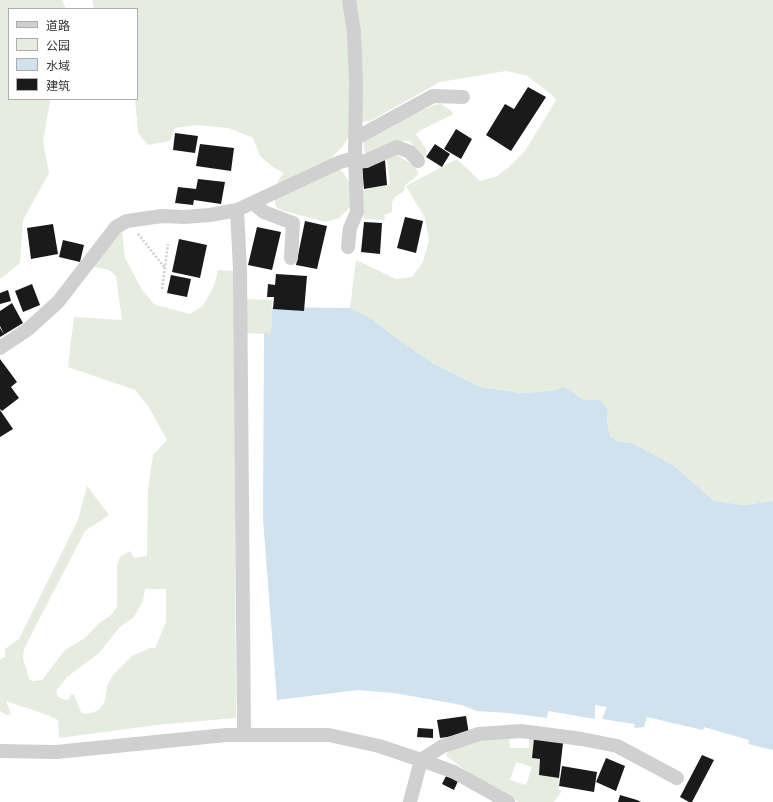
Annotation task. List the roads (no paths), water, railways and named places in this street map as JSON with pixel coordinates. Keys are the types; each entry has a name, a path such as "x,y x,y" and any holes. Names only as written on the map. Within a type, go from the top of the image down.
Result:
{"street":[{"path":"348,247 350,228 356,212 356,75 354,32 349,0"},
{"path":"356,138 433,96 463,97"},
{"path":"0,348 27,330 58,302 108,236 116,228 127,221 162,216 184,218 237,210 317,172 355,160 370,160 385,151 397,147 410,152 418,161"},
{"path":"253,202 264,212 293,223 291,258"},
{"path":"237,210 240,270 244,735"},
{"path":"237,228 241,221 250,213 264,212"},
{"path":"410,802 422,760 443,746 479,734 521,731 582,739 617,746 677,778"},
{"path":"0,751 56,752 180,739 244,735 328,735 379,746 422,760 454,772 508,802"}],"water":[{"path":"272,307 350,308 372,319 433,363 481,387 522,393 550,391 564,387 584,400 600,400 608,410 607,421 610,436 617,441 632,443 673,465 714,501 744,505 773,501 773,750 748,744 749,740 704,727 703,730 647,717 644,727 635,728 634,724 602,719 607,707 595,705 595,719 548,711 547,718 477,711 462,705 394,693 358,690 277,700 263,519 264,333 271,334"}]}
